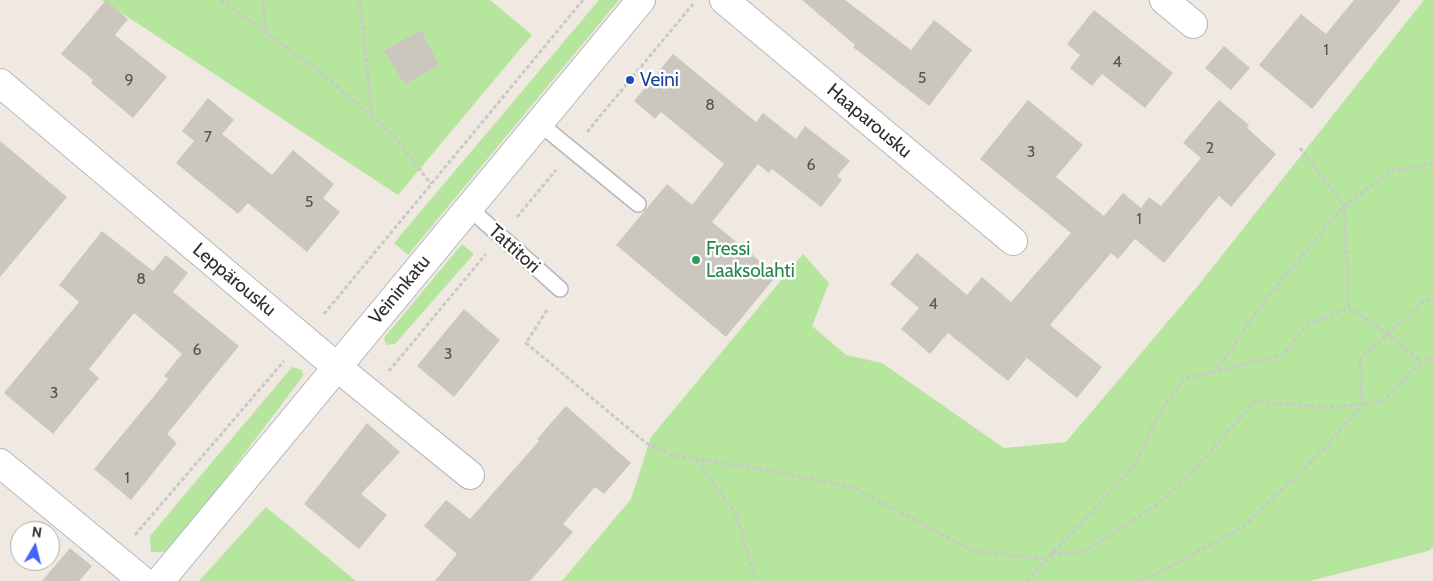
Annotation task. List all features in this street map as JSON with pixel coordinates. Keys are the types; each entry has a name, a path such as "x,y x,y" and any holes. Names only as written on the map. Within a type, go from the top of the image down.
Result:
{"street":[{"name":"Veininkatu","path":"160,581 640,0"},
{"name":"Haaparousku","path":"724,0 1013,241"},
{"path":"1164,0 1192,24"},
{"name":"Leppärousku","path":"0,83 337,367 470,476"},
{"path":"0,463 143,581"}],"lane":[{"path":"539,123 638,204"},
{"name":"Tattitori","path":"469,208 560,289"}],"path":[{"path":"221,0 320,72 392,134 431,184"},
{"path":"263,0 266,33"},
{"path":"360,0 372,117"},
{"path":"115,558 304,339 583,0"},
{"path":"370,394 696,0"},
{"path":"1300,148 1344,206 1350,308"},
{"path":"1216,371 1264,301 1344,206 1391,171 1433,164"},
{"path":"560,289 526,343 646,443 675,456 769,470 854,488 973,551 1046,559"},
{"path":"1140,581 1243,527 1324,449 1362,404 1360,359 1424,301 1433,299"},
{"path":"1350,308 1387,334 1421,362"},
{"path":"1027,581 1134,466 1161,411 1184,379 1283,355 1308,324 1350,308"},
{"path":"1051,554 1082,553 1158,504 1198,467 1254,402 1329,408 1382,402 1421,362 1433,358"},
{"path":"696,459 736,514 756,581"}],"green space":[{"path":"102,0 490,0 532,35 398,195"},
{"path":"599,0 619,0 408,255 394,243"},
{"path":"1424,0 1433,0 1433,547 1428,551 1310,581 562,581 631,499 651,437 803,254 829,283 812,326 846,355 882,363 1004,448 1066,442 1197,287"},
{"path":"462,244 474,254 395,344 386,345 384,338"},
{"path":"292,367 302,370 303,376 170,552 151,552 150,536"},
{"path":"266,507 356,581 199,581"}],"building":[{"path":"106,0 128,19 115,35 167,77 133,118 91,83 93,80 61,54"},
{"path":"802,0 845,0 911,50 934,20 972,50 929,106 853,47 855,45"},
{"path":"1354,0 1401,0 1312,109 1259,65 1301,14 1326,34"},
{"path":"1094,10 1173,73 1145,108 1102,74 1092,86 1070,68 1080,55 1067,44"},
{"path":"421,30 439,65 405,84 384,51"},
{"path":"1224,46 1250,68 1231,90 1205,68"},
{"path":"673,54 756,122 763,113 796,139 805,126 850,161 837,176 842,180 821,207 772,169 769,173 758,164 712,222 777,275 726,337 616,245 667,184 692,205 724,164 661,112 655,119 634,101"},
{"path":"208,98 234,120 222,134 272,175 293,150 334,184 323,198 340,212 307,252 248,203 238,214 176,163 194,141 182,131"},
{"path":"1028,100 1083,145 1056,177 1104,216 1123,193 1141,208 1149,197 1161,206 1201,158 1183,143 1219,100 1249,125 1247,128 1276,154 1231,207 1219,196 1164,263 1135,239 1118,259 1111,253 1050,325 1102,367 1077,398 1027,358 1008,381 948,333 930,354 901,329 919,308 890,284 917,253 967,295 982,277 1011,302 1071,233 980,159"},
{"path":"0,141 67,197 0,277"},
{"path":"102,231 153,271 166,255 188,273 173,292 239,346 167,434 177,443 131,500 94,469 168,379 164,376 182,354 134,313 89,369 99,378 53,434 4,393 79,302 59,285"},
{"path":"464,309 500,340 454,397 417,366"},
{"path":"566,406 631,463 604,494 595,487 563,524 573,532 530,581 435,581 457,554 424,526 446,500 470,519 539,441 537,439"},
{"path":"367,423 400,452 361,494 387,515 359,549 304,504"},
{"path":"70,548 92,566 79,581 42,581 50,571 60,571 60,560"}],"place":[{"name":"Veini","path":"630,80"},
{"name":"Fressi Laaksolahti","path":"696,260"}]}
